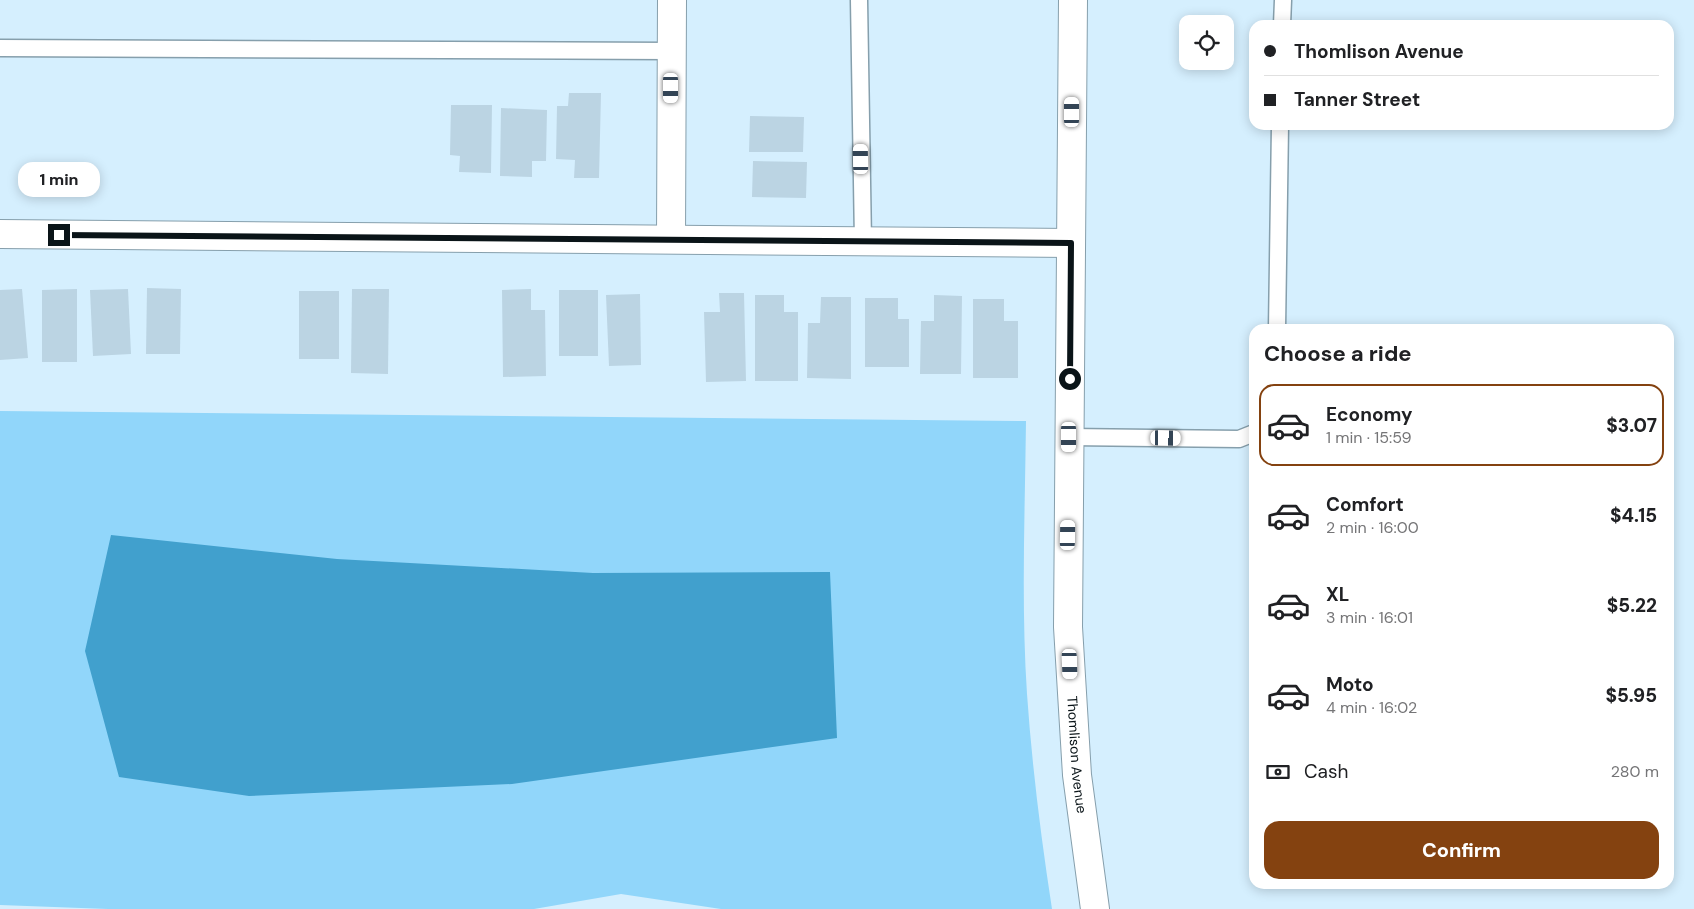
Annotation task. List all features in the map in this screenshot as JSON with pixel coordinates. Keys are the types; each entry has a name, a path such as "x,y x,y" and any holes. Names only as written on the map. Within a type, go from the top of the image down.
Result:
{"street":[{"path":"671,239 672,0"},
{"name":"Thomlison Avenue","path":"1073,0 1068,574 1070,682 1077,775 1095,909"},
{"path":"0,234 1071,243"}],"lane":[{"path":"859,0 863,242"},
{"path":"1282,20 1283,0"},
{"path":"0,48 671,51"},
{"path":"1277,324 1280,130"},
{"path":"1069,437 1239,439 1249,435"}],"shaded area":[{"path":"0,411 1026,421 1025,660 1031,748 1052,909 721,909 621,894 534,909 108,909 0,905"},
{"path":"111,535 337,559 593,573 830,572 837,738 512,784 249,796 119,777 85,651"}],"building":[{"path":"569,93 601,93 599,178 574,178 575,160 556,159 557,106 568,106"},
{"path":"451,105 492,105 491,173 459,172 460,156 450,155"},
{"path":"501,108 547,110 546,161 532,161 532,177 500,176"},
{"path":"750,116 804,117 803,152 749,152"},
{"path":"753,161 807,162 806,198 752,197"},
{"path":"147,288 181,289 180,354 146,354"},
{"path":"22,289 28,358 0,360 0,290"},
{"path":"77,289 77,362 42,362 42,290"},
{"path":"128,289 131,354 93,356 90,290"},
{"path":"352,289 389,289 388,374 351,373"},
{"path":"531,289 531,310 545,310 546,376 503,377 502,290"},
{"path":"559,290 598,290 598,356 559,356"},
{"path":"299,291 339,291 339,359 299,359"},
{"path":"719,293 744,293 746,381 706,382 704,312 720,312"},
{"path":"640,294 641,365 609,366 606,295"},
{"path":"755,295 784,295 784,312 798,312 798,381 755,381"},
{"path":"934,295 962,296 961,374 920,374 921,321 934,321"},
{"path":"821,297 851,297 851,379 807,378 808,323 820,323"},
{"path":"865,298 898,298 898,319 909,319 909,367 865,367"},
{"path":"973,299 1004,299 1004,321 1018,321 1018,378 973,378"}],"route":[{"path":"59,235 1071,243 1070,379"}]}
